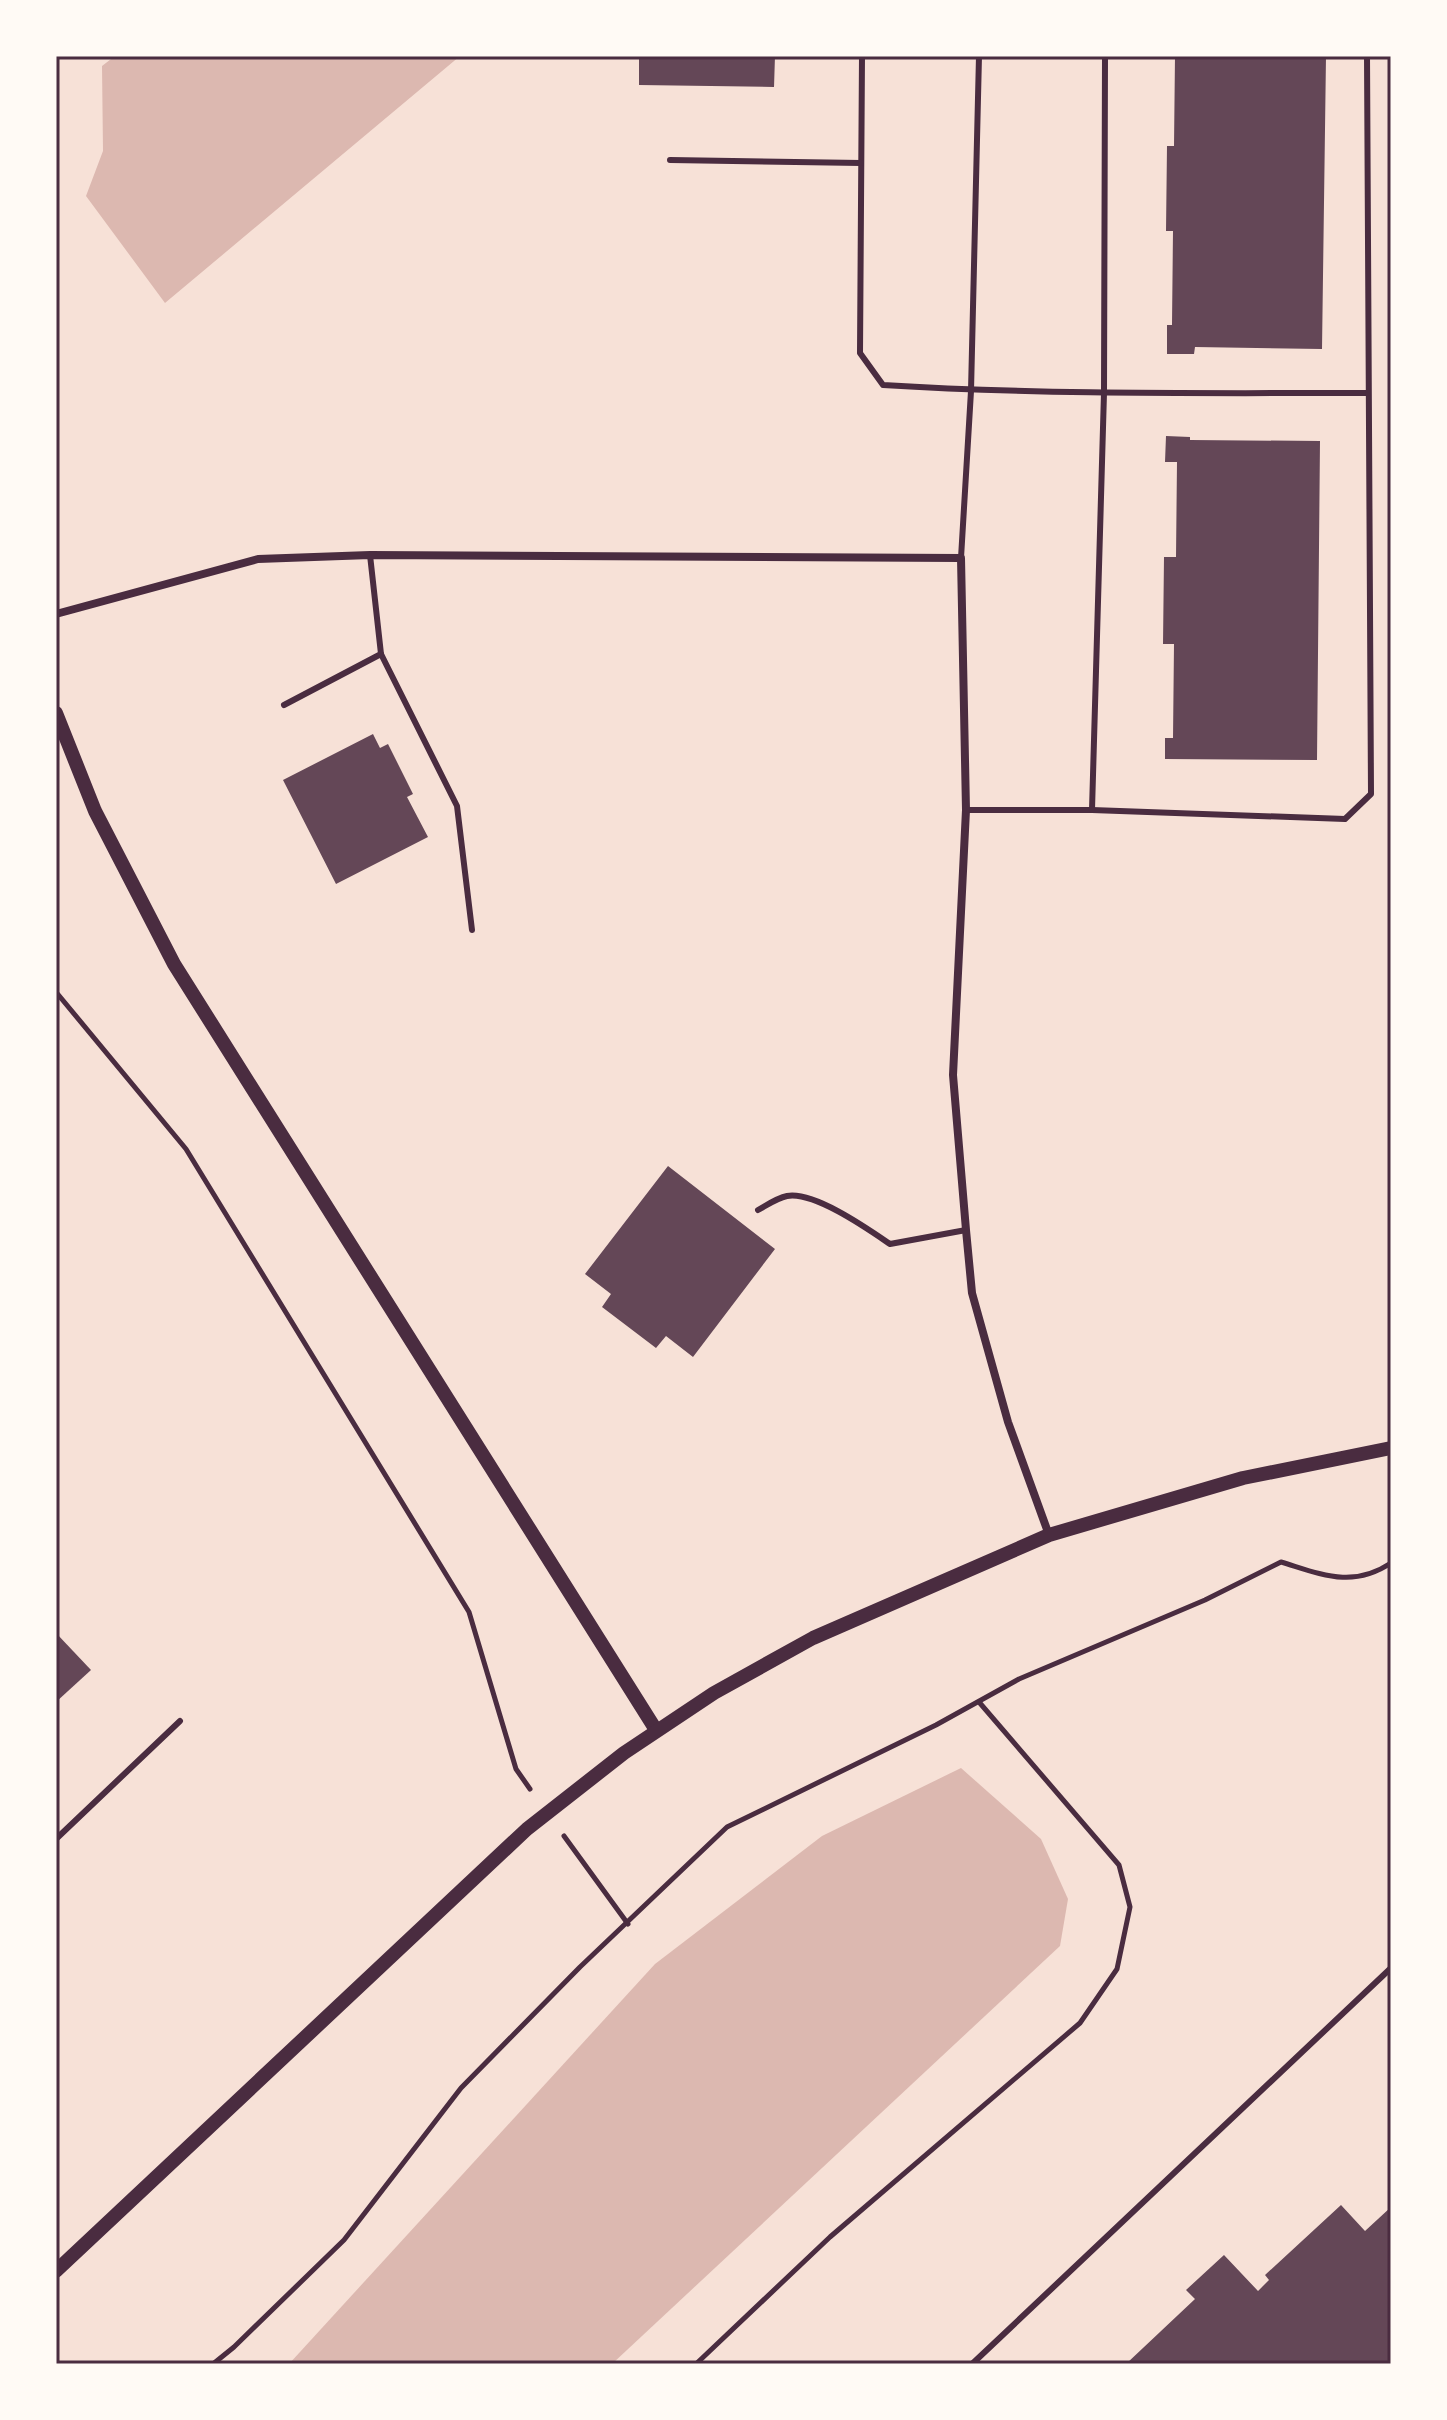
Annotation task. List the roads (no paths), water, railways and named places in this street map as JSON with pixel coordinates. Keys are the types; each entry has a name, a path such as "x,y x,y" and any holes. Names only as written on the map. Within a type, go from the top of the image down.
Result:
{"street":[{"path":"56,614 258,559 370,555 961,558 966,810 953,1075 966,1230 975,1304 1008,1422 1049,1535"},
{"path":"56,713 95,811 174,964 656,1730"},
{"path":"59,2263 527,1829 656,1730 714,1693 813,1638 1049,1535 1243,1478 1391,1448"}],"lane":[{"path":"862,56 860,353 883,385 971,391 1367,393"},
{"path":"961,558 971,391 979,56"},
{"path":"1092,810 1104,393 1105,56"},
{"path":"966,810 1092,810 1345,819 1371,794 1367,56"},
{"path":"670,160 861,163"},
{"path":"370,555 381,654 457,806 472,930"},
{"path":"284,705 381,654"},
{"path":"758,1210 788,1196 817,1201 856,1221 890,1244 966,1230"},
{"path":"56,1839 180,1721"},
{"path":"972,2364 1391,1968"}]}
